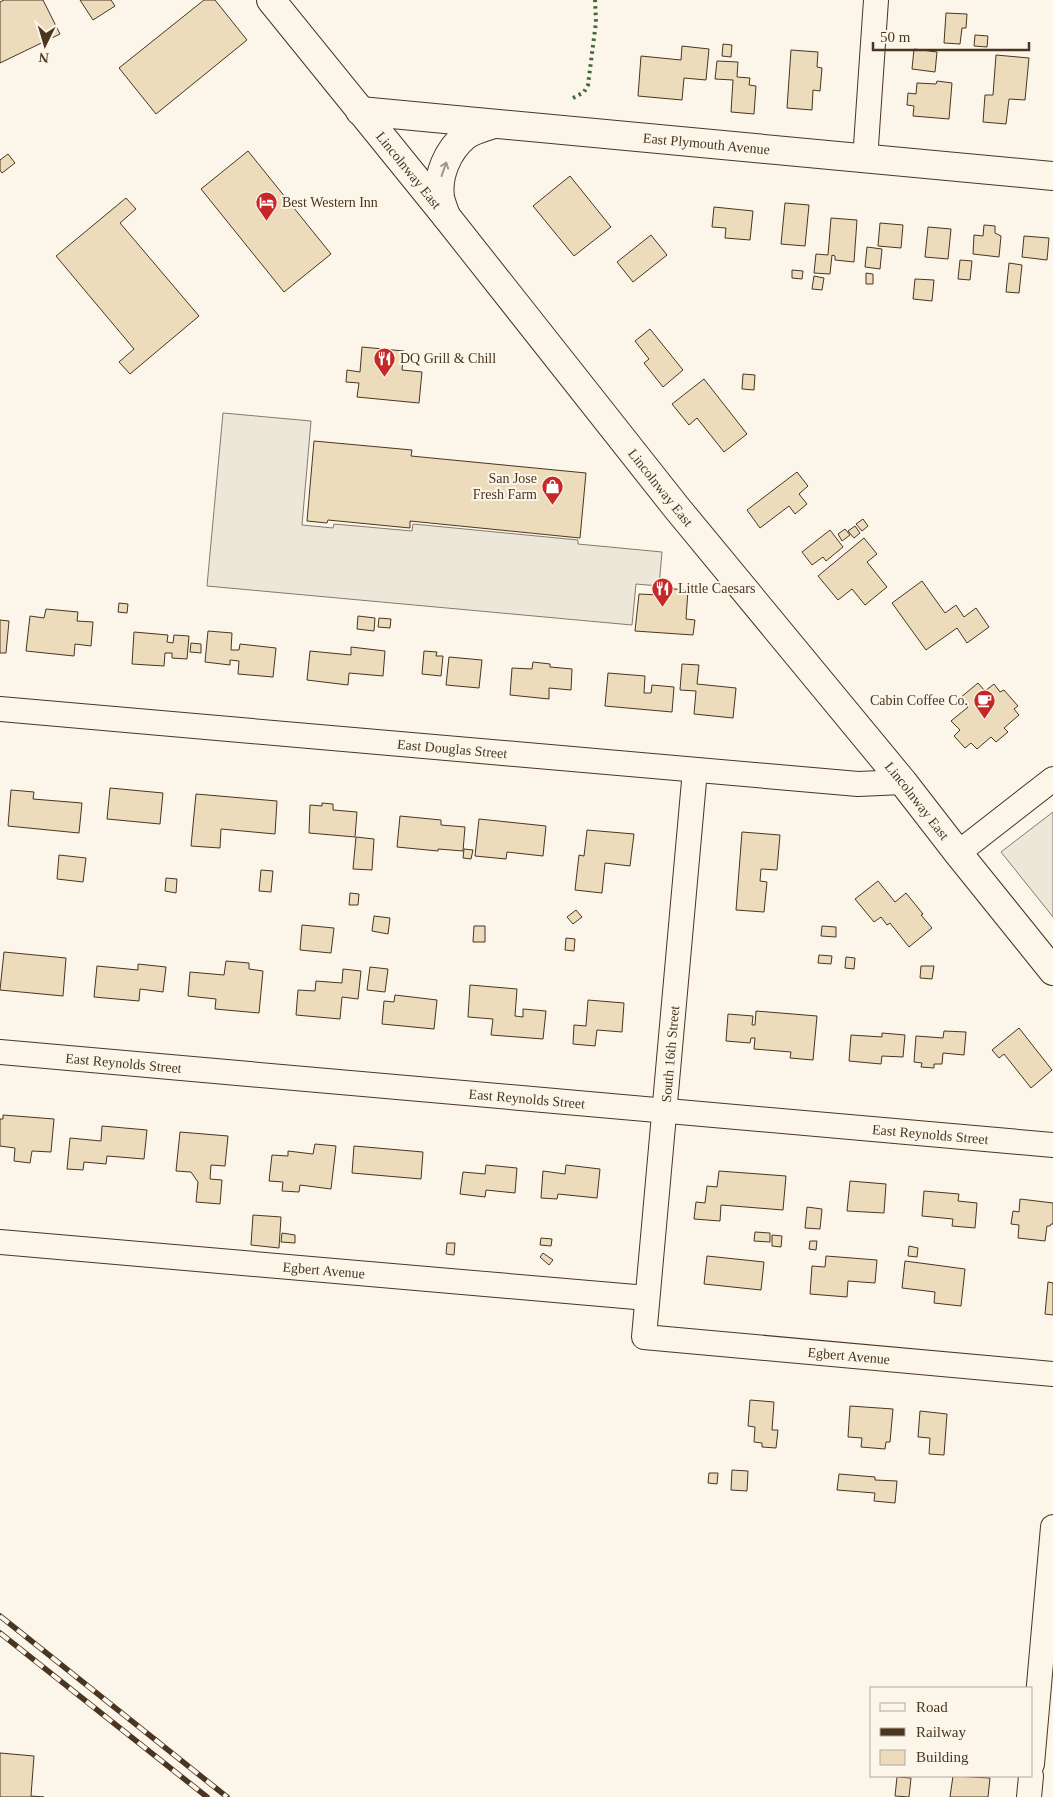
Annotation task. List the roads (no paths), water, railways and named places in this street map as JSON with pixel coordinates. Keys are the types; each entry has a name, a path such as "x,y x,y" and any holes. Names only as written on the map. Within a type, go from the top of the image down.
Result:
{"main road":[{"name":"Lincolnway East","path":"271,0 446,216 676,507 903,782 1053,971"},
{"name":"East Plymouth Avenue","path":"360,111 865,160 1053,176"},
{"path":"446,216 440,197 440,180 446,161 454,148 466,135 494,124"}],"street":[{"path":"865,160 876,0"},
{"name":"East Douglas Street","path":"0,709 858,784 903,782"},
{"name":"South 16th Street","path":"644,1337 695,770"},
{"path":"958,853 1053,779"},
{"name":"East Reynolds Street","path":"0,1052 1053,1146"},
{"name":"Egbert Avenue","path":"0,1242 647,1298"},
{"name":"Egbert Avenue","path":"644,1337 1053,1374"},
{"path":"1033,1758 1046,1676 1053,1527"},
{"path":"1029,1797 1031,1777"}],"railway":[{"path":"0,1616 227,1797"},
{"path":"0,1633 207,1797"}],"place":[{"name":"Best Western Inn","path":"266,221"},
{"name":"DQ Grill & Chill","path":"384,377"},
{"name":"San Jose Fresh Farm","path":"553,505"},
{"name":"Little Caesars","path":"662,607"},
{"name":"Cabin Coffee Co.","path":"984,719"}]}
